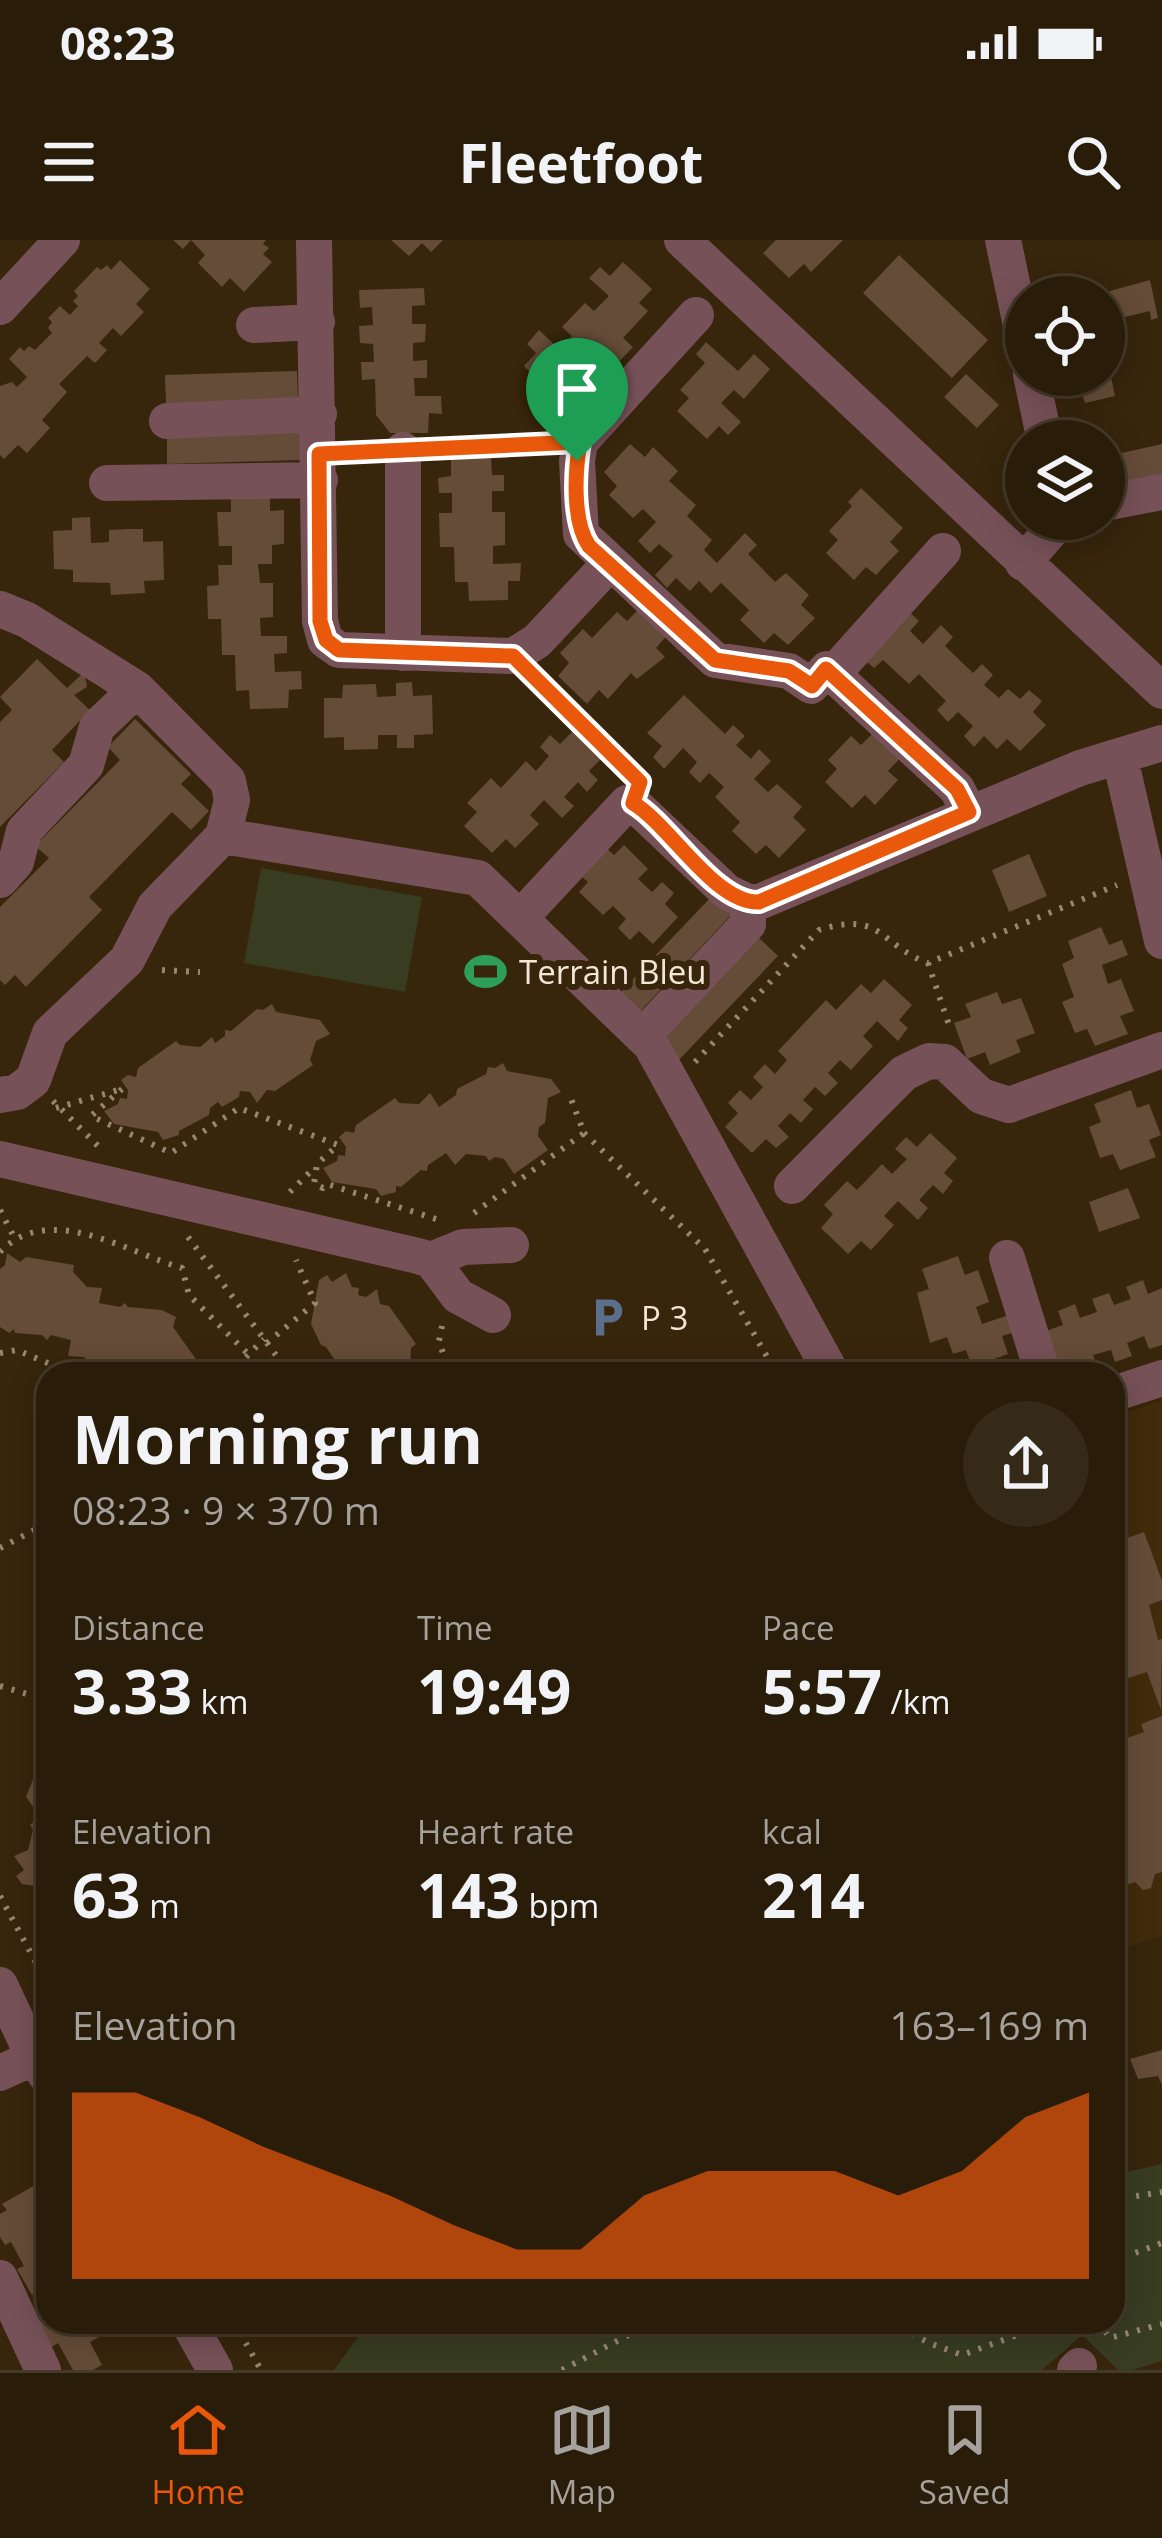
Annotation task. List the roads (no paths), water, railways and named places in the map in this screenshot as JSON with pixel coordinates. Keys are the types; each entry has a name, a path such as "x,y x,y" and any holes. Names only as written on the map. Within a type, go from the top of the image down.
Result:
{"street":[{"path":"0,308 62,240"},
{"path":"314,240 320,621 326,640 339,650 513,656 537,641 609,564"},
{"path":"682,240 1023,563 1158,684"},
{"path":"1003,240 1011,276"},
{"path":"696,315 580,442 581,534 715,660 789,671 812,686 826,669 957,789 969,812"},
{"path":"254,325 317,322"},
{"path":"166,421 319,414"},
{"path":"403,450 403,653"},
{"path":"106,483 320,479"},
{"path":"1125,498 1162,492"},
{"path":"1023,563 1043,540"},
{"path":"832,675 943,551"},
{"path":"0,609 27,620 137,689 228,781 232,800 223,836 155,906 127,960 50,1033 24,1096"},
{"path":"0,880 16,862 24,832 86,765 97,727 137,689"},
{"path":"533,904 627,803 633,803 727,892 759,902 1080,768 1149,749 1148,873 1162,940"},
{"path":"223,836 478,878 652,1045 825,1362"},
{"path":"652,1026 748,925 748,902"},
{"path":"792,1186 904,1073 929,1061 945,1062 981,1096 1009,1106 1162,1050"},
{"path":"0,1159 424,1258 463,1247 511,1245"},
{"path":"424,1258 458,1296 493,1315"},
{"path":"1007,1258 1039,1362"},
{"path":"1125,1390 1162,1378"},
{"path":"0,1985 36,2049"},
{"path":"0,2073 36,2064"},
{"path":"0,2278 44,2370"},
{"path":"195,2334 215,2370"}],"place":[{"name":"Terrain Bleu","path":"485,972"},
{"name":"P 3","path":"607,1318"}]}
